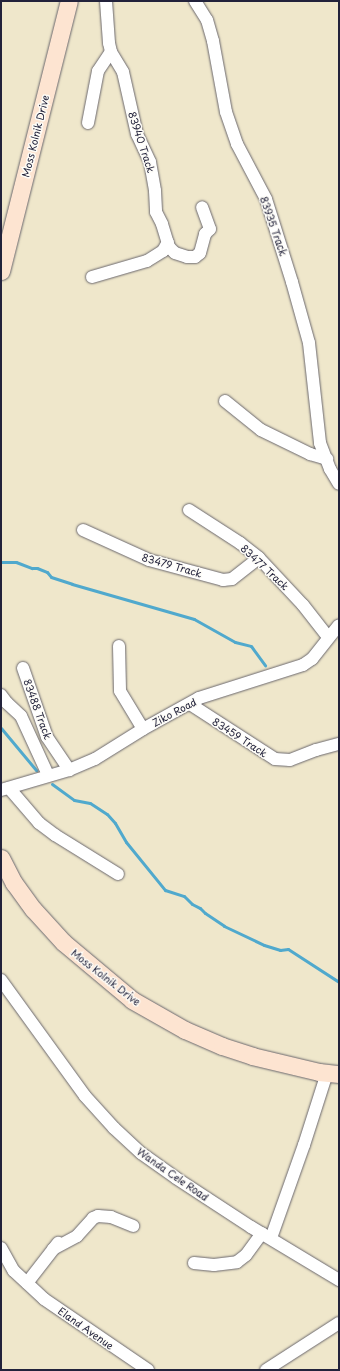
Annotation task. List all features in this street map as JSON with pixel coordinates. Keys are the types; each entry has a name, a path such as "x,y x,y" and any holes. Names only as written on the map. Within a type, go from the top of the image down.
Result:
{"main road":[{"name":"Moss Kolnik Drive","path":"1,271 69,1"},
{"name":"Moss Kolnik Drive","path":"1,858 14,884 33,909 63,942 132,1000 185,1030 222,1046 252,1056 333,1074"}],"street":[{"name":"83940 Track","path":"106,1 107,28 112,52 126,80 137,134 150,162 156,191 156,212 169,247 181,256 194,257 200,253 205,234 210,229 202,207"},
{"name":"83935 Track","path":"194,1 207,20 213,41 221,92 228,119 237,144 266,199 292,282 308,344 318,433 327,459 339,484"},
{"path":"88,123 98,72 112,52"},
{"path":"92,277 147,261 163,251 168,242"},
{"path":"225,401 261,430 310,454 327,459"},
{"name":"83477 Track","path":"189,510 240,543 259,558 303,604 328,637"},
{"name":"83479 Track","path":"82,530 149,560 223,580 232,579 259,558"},
{"name":"Ziko Road","path":"5,789 69,770 95,759 143,728 221,690 303,664 312,659 339,625"},
{"path":"119,646 120,691 130,710 143,728"},
{"name":"83488 Track","path":"23,668 47,737 69,770"},
{"path":"1,695 21,716 48,775"},
{"name":"83459 Track","path":"190,704 275,759 290,760 339,744"},
{"path":"5,789 39,823 118,874"},
{"name":"Wanda Cele Road","path":"1,980 85,1096 114,1128 141,1153 176,1178 266,1236 339,1280"},
{"path":"194,1263 214,1265 237,1262 266,1236 333,1074"},
{"path":"53,1249 77,1236 93,1218 98,1216 111,1217 133,1226"},
{"path":"27,1283 63,1236"},
{"name":"Eland Avenue","path":"1,1248 14,1271 44,1298 148,1370"},
{"path":"266,1370 339,1323"}],"waterway":[{"path":"1,562 16,562 32,568 37,568 47,572 51,577 72,584 194,619 235,642 251,646 265,665"},
{"path":"1,728 36,770"},
{"path":"52,784 74,800 90,803 107,814 115,823 126,842 165,890 184,896 192,904 200,908 224,926 264,945 280,950 288,949 339,982"}]}
